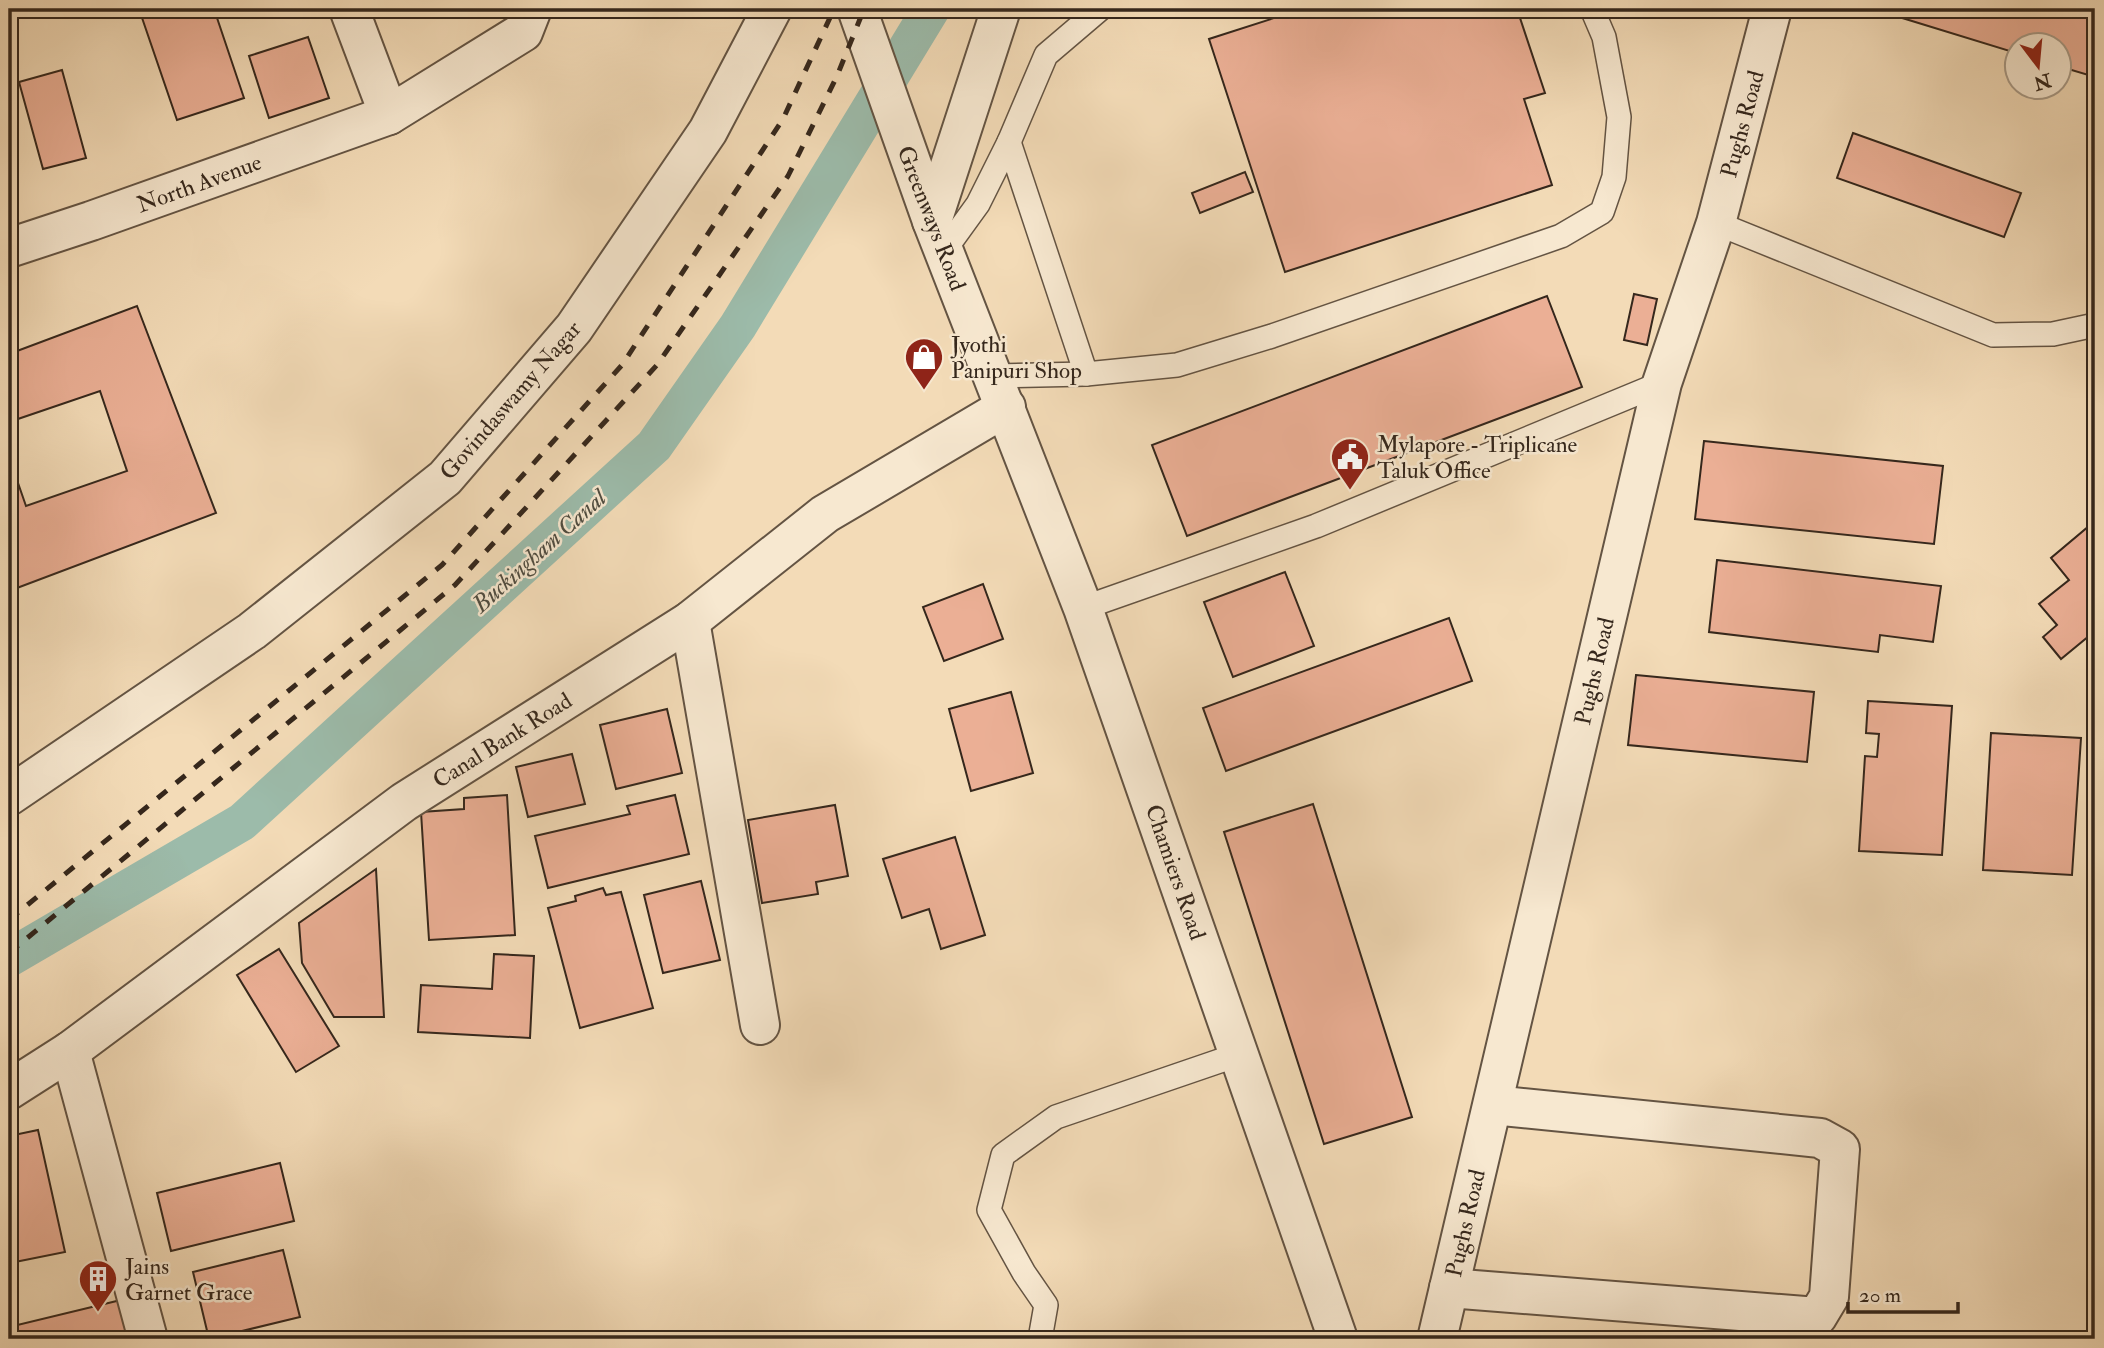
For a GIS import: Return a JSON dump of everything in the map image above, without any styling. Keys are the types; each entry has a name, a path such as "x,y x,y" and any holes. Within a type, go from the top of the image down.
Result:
{"street":[{"path":"349,9 389,115"},
{"name":"North Avenue","path":"9,248 389,115 523,32 532,9"},
{"name":"Govindaswamy Nagar","path":"9,796 252,631 445,478 574,328 708,131 772,9"},
{"path":"938,236 1001,9"},
{"name":"Pughs Road","path":"1437,1339 1662,383 1716,223 1772,9"},
{"name":"Greenways Road","path":"861,18 911,165 1000,391"},
{"name":"Chamiers Road","path":"1000,391 1083,608 1338,1339"},
{"name":"Canal Bank Road","path":"9,1090 71,1051 404,802 690,621 824,514 1000,391"},
{"path":"690,621 760,1025"},
{"path":"71,1051 148,1339"},
{"path":"1449,1288 1817,1317 1829,1297 1840,1149 1820,1138 1493,1105"}],"lane":[{"path":"938,236 978,204 1009,142 1046,55 1100,9"},
{"path":"1000,391 1086,374 1177,365 1272,336 1561,236 1602,212 1615,177 1619,117 1604,37 1592,9"},
{"path":"1009,142 1086,374"},
{"path":"1716,223 1993,335 2053,334 2095,325"},
{"path":"1083,608 1317,526 1662,383"},
{"path":"1040,1339 1046,1305 1024,1273 989,1210 1003,1155 1056,1117 1240,1054"}],"building":[{"path":"139,9 214,9 244,98 177,120"},
{"path":"1302,9 1517,9 1545,93 1524,99 1552,185 1285,272 1209,39"},
{"path":"1901,9 2095,9 2095,77 2072,70 2072,32 2002,32 2002,49 1899,17"},
{"path":"308,37 329,98 269,118 249,56"},
{"path":"62,70 86,158 43,169 19,82"},
{"path":"1853,133 2021,193 2004,237 1837,178"},
{"path":"1245,172 1253,192 1200,213 1192,193"},
{"path":"1634,294 1657,299 1647,345 1624,340"},
{"name":"Mylapore - Triplicane Taluk Office","path":"1547,296 1582,387 1187,536 1152,445"},
{"path":"137,306 216,513 9,591 9,457 26,506 127,471 100,391 9,422 9,354"},
{"path":"1704,441 1943,466 1934,544 1695,519"},
{"path":"2095,521 2095,631 2061,659 2043,637 2057,625 2039,604 2069,580 2051,558"},
{"path":"1717,560 1941,586 1933,642 1880,635 1878,652 1709,632"},
{"path":"1285,572 1314,646 1233,677 1204,602"},
{"path":"983,584 1003,639 944,661 923,607"},
{"path":"1449,618 1472,681 1226,771 1203,708"},
{"path":"1636,675 1814,692 1807,762 1628,745"},
{"path":"1011,692 1033,773 971,791 949,709"},
{"path":"1868,701 1952,706 1942,855 1859,851 1865,756 1877,757 1879,734 1866,733"},
{"path":"667,709 682,773 616,789 600,725"},
{"path":"1991,733 2081,738 2072,875 1983,870"},
{"path":"572,754 585,804 528,817 516,767"},
{"path":"507,795 515,935 429,940 421,812 464,809 464,798"},
{"path":"675,795 689,854 548,888 535,836 630,814 627,806"},
{"path":"1313,804 1412,1117 1324,1144 1224,832"},
{"path":"835,805 848,876 816,882 818,894 762,903 748,820"},
{"path":"955,837 985,935 941,949 929,909 902,918 883,859"},
{"path":"376,869 384,1017 334,1017 302,963 299,923"},
{"path":"701,881 720,960 663,973 644,895"},
{"path":"603,888 606,895 621,892 653,1008 580,1028 548,908 576,901 575,896"},
{"path":"279,949 339,1046 296,1072 237,975"},
{"path":"494,954 534,956 530,1038 418,1032 421,985 492,989"},
{"path":"38,1130 65,1252 10,1263 9,1136"},
{"path":"280,1163 294,1221 171,1251 157,1193"},
{"path":"283,1250 300,1317 209,1339 193,1272"},
{"name":"Jains Garnet Grace","path":"125,1299 136,1339 9,1339 9,1327"}],"waterway":[{"name":"Buckingham Canal","path":"9,958 242,822 654,446 738,326 931,9"}],"railway":[{"path":"9,920 442,565 622,365 783,119 834,9"},
{"path":"9,953 455,585 657,365 788,176 837,76 864,9"}],"place":[{"name":"Jyothi Panipuri Shop","path":"924,391"},
{"name":"Mylapore - Triplicane Taluk Office","path":"1350,491"},
{"name":"Jains Garnet Grace","path":"98,1313"}]}
